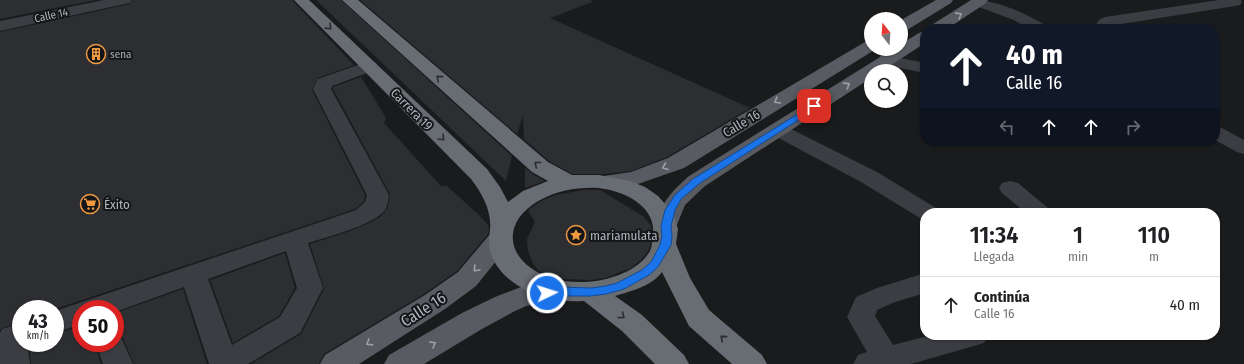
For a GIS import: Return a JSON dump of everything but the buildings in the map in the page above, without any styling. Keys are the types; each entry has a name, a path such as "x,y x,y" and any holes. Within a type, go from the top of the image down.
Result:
{"highway":[{"name":"Carrera 19","path":"301,0 479,174 494,193 500,212 501,234"},
{"path":"349,0 540,167 571,182"},
{"path":"666,236 654,264 646,273 621,286 591,292 560,291 545,288 521,276 506,259 502,249 501,234 506,219 522,202 544,189 571,182 605,182 630,189 650,200 663,216 666,236 677,279 699,318 752,364"},
{"path":"591,292 632,323 674,364"}],"main road":[{"path":"908,23 946,0"},
{"path":"944,24 980,1"},
{"name":"Calle 16","path":"666,236 670,210 678,197 697,181 920,39"},
{"name":"Calle 16","path":"605,182 634,178 676,163 864,49"},
{"name":"Calle 16","path":"335,364 435,302 467,280 501,234"},
{"path":"399,364 472,321 505,304 521,297 560,291"}],"street":[{"name":"Calle 14","path":"0,26 125,0"},
{"path":"980,1 1032,24"},
{"path":"1104,24 1105,22 1237,6"},
{"path":"1172,24 1237,6"},
{"path":"886,60 920,67"},
{"path":"118,300 364,215 376,205 378,195 322,89 324,83 369,66"},
{"path":"778,130 869,177 920,208"},
{"path":"1220,135 1244,148"},
{"path":"1010,188 1034,208"},
{"path":"193,274 224,364 290,325 310,288 295,239"},
{"path":"920,284 886,294 866,304 861,317 877,362 956,340"},
{"path":"113,352 118,364"}],"place":[{"name":"sena","path":"96,54"},
{"name":"Éxito","path":"90,204"},
{"name":"mariamulata","path":"576,235"}],"route":[{"path":"547,293 560,291 591,292 606,290 621,286 646,273 661,255 666,245 666,226 670,210 678,197 697,181 814,106"}]}
